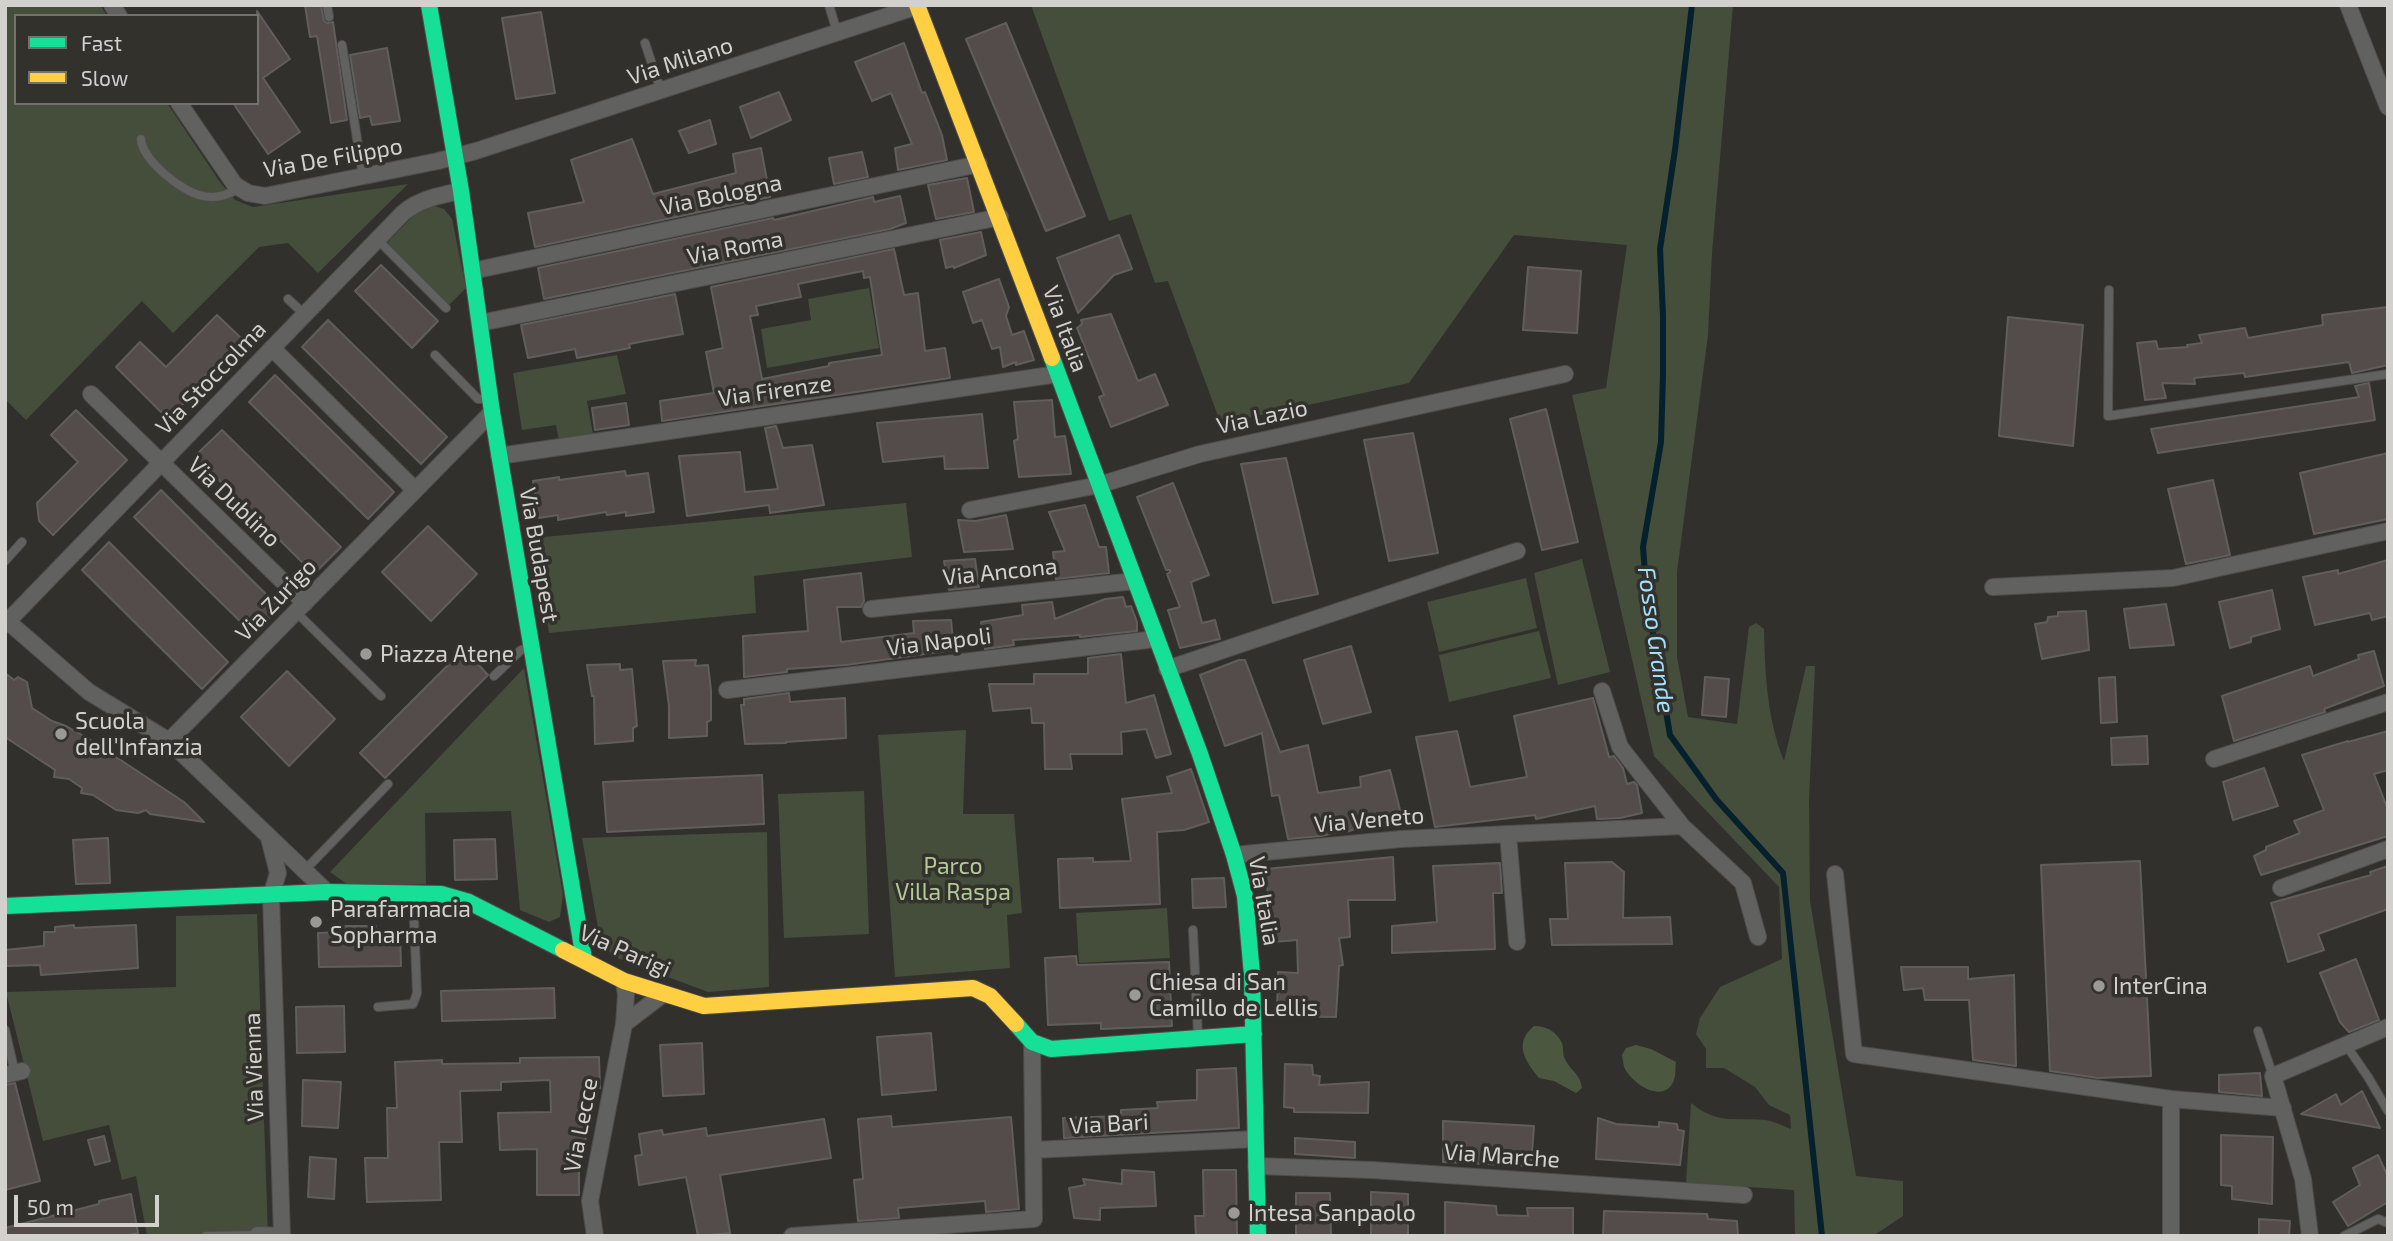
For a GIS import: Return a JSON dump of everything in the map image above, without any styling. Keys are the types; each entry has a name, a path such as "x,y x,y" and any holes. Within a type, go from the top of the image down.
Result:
{"street":[{"name":"Via Budapest","path":"429,5 456,156 499,456 584,959"},
{"path":"2348,5 2388,107"},
{"name":"Via Milano","path":"456,156 917,6"},
{"name":"Via Italia","path":"917,6 1000,217 1200,754 1234,855 1245,896 1249,934 1258,1236"},
{"name":"Via De Filippo","path":"180,105 235,185 248,193 265,196 456,156"},
{"name":"Via Bologna","path":"472,271 979,164"},
{"name":"Via Stoccolma","path":"6,620 410,207 434,197 461,191"},
{"name":"Via Roma","path":"480,323 1000,217"},
{"path":"272,348 415,490"},
{"name":"Via Firenze","path":"499,456 1058,374"},
{"name":"Via Lazio","path":"970,510 1099,485 1200,453 1564,374"},
{"name":"Via Dublino","path":"91,394 161,462 300,607"},
{"name":"Via Zurigo","path":"169,741 415,490 491,405"},
{"path":"1993,587 2173,578 2388,531"},
{"path":"1167,670 1517,551"},
{"name":"Via Ancona","path":"871,610 1135,580"},
{"path":"6,620 89,692 169,741 327,892"},
{"name":"Via Napoli","path":"727,691 1156,639"},
{"path":"1602,691 1620,747 1682,826 1743,883 1758,937"},
{"path":"2214,759 2388,702"},
{"name":"Via Veneto","path":"1234,855 1401,839 1682,826"},
{"path":"1508,834 1517,942"},
{"name":"Via Vienna","path":"269,838 278,873 271,896 282,1236"},
{"path":"2281,888 2388,849"},
{"path":"1835,874 1854,1054 2171,1100 2283,1108"},
{"name":"Via Parigi","path":"5,906 327,892 441,894 469,902 624,981 704,1006 972,988 990,996 1032,1042"},
{"name":"Via Lecce","path":"595,1236 590,1201 624,1024 624,981"},
{"path":"624,1024 663,995"},
{"path":"2310,1236 2303,1179 2273,1076 2388,1027"},
{"path":"792,1236 1035,1227 1032,1042 1051,1049 1073,1049 1254,1034"},
{"path":"2171,1100 2171,1236"},
{"name":"Via Bari","path":"1033,1150 1255,1139"},
{"name":"Via Marche","path":"1256,1166 1372,1170 1744,1195"},
{"path":"258,1235 282,1236"}],"lane":[{"path":"327,5 329,17"},
{"path":"829,5 837,32"},
{"path":"645,43 661,91"},
{"path":"341,45 363,176"},
{"path":"141,139 141,146 154,163 180,186 201,196 223,197 240,188"},
{"path":"377,239 446,308"},
{"path":"2109,290 2108,416 2388,374"},
{"path":"288,299 304,314"},
{"path":"435,355 478,399 491,405"},
{"path":"5,561 22,542"},
{"path":"300,607 381,696"},
{"path":"494,677 521,650 531,647"},
{"path":"304,871 388,785"},
{"path":"378,1007 413,1004 417,993 414,894"},
{"path":"1193,930 1198,1038"},
{"path":"5,1030 14,1073"},
{"path":"2259,1031 2273,1076"},
{"path":"2346,1045 2388,1111"},
{"path":"2344,1236 2378,1219 2388,1223"},
{"path":"206,1236 258,1235"}],"green space":[{"path":"5,5 100,5 106,14 14,14 14,105 168,105 220,182 235,200 253,207 408,184 318,273 288,243 259,247 173,333 142,301 26,420 5,399"},
{"path":"1031,5 1733,5 1712,253 1708,335 1677,572 1677,657 1688,717 1737,724 1749,627 1756,623 1764,629 1770,712 1784,761 1806,666 1815,666 1809,800 1810,901 1856,1176 1903,1181 1903,1216 1873,1236 1795,1236 1794,1190 1686,1183 1691,1103 1710,1115 1726,1119 1765,1120 1791,1129 1790,1115 1769,1105 1755,1087 1724,1068 1706,1068 1706,1049 1696,1034 1700,1018 1720,987 1782,959 1779,887 1654,756 1572,395 1606,388 1627,245 1514,235 1409,383 1221,424 1168,281 1155,283 1131,214 1109,221"},
{"path":"431,205 444,209 452,219 466,288 446,308 384,246 416,213"},
{"path":"869,288 879,348 767,368 761,329 811,320 808,299"},
{"path":"617,355 626,394 587,401 593,434 559,440 556,425 522,430 513,373"},
{"path":"906,503 912,557 754,576 756,613 549,633 533,538"},
{"path":"1582,559 1610,672 1558,685 1534,573"},
{"path":"1526,578 1537,628 1439,652 1427,602"},
{"path":"1539,631 1551,678 1449,702 1439,655"},
{"path":"524,668 563,895 560,917 549,922 520,910 511,811 425,813 426,884 351,887 330,872"},
{"name":"Parco Villa Raspa","path":"966,730 963,814 1014,814 1022,913 1007,915 1010,968 895,977 878,735"},
{"path":"864,791 869,934 784,938 778,794"},
{"path":"767,832 769,987 708,992 612,956 599,933 582,838"},
{"path":"1167,908 1170,958 1079,963 1076,913"},
{"path":"257,914 268,1236 147,1236 136,1176 122,1180 109,1125 43,1141 6,992 176,987 176,916"},
{"path":"1534,1026 1550,1030 1560,1039 1565,1059 1581,1083 1582,1088 1576,1093 1554,1081 1539,1078 1529,1065 1523,1045 1528,1032"},
{"path":"1636,1045 1651,1049 1676,1062 1675,1078 1669,1088 1656,1092 1640,1085 1628,1073 1622,1055 1626,1048"}],"building":[{"path":"305,5 321,5 324,21 333,22 347,120 331,123 317,36 310,37"},
{"path":"257,11 290,59 263,78 300,132 268,154 234,105 259,105"},
{"path":"541,12 555,93 516,99 502,18"},
{"path":"1006,23 1085,216 1046,231 966,39"},
{"path":"904,43 922,93 925,92 942,135 947,160 898,170 895,148 912,144 891,93 872,101 855,62"},
{"path":"387,48 400,121 372,125 370,116 360,118 350,55"},
{"path":"779,92 791,120 751,138 740,107"},
{"path":"710,120 716,144 689,153 679,131"},
{"path":"632,139 653,194 736,173 733,154 761,148 770,197 535,247 528,213 584,202 571,160"},
{"path":"862,152 868,177 834,184 829,158"},
{"path":"967,178 974,212 936,219 928,185"},
{"path":"900,196 906,223 890,229 544,299 538,268 873,197 874,202"},
{"path":"981,232 986,255 954,268 946,268 940,240"},
{"path":"1119,235 1132,269 1114,275 1078,313 1057,258"},
{"path":"894,249 904,295 918,293 925,351 945,348 950,378 662,421 660,401 714,393 706,352 723,348 711,287","holes":["863,271 864,278 870,277 882,355 829,363 829,366 762,379 750,316 758,315 756,306 801,297 798,284"]},
{"path":"381,265 438,321 412,348 355,291"},
{"path":"1528,267 1581,271 1577,333 1523,330"},
{"path":"999,279 1009,307 1006,316 1012,335 1024,331 1034,360 1003,367 1000,347 992,349 982,320 973,323 963,292"},
{"path":"675,294 683,334 629,344 630,348 577,358 575,349 528,358 521,325"},
{"path":"2388,307 2388,365 2352,373 2349,362 2245,377 2244,373 2194,378 2195,384 2162,383 2166,398 2145,400 2137,343 2156,341 2158,349 2188,347 2187,345 2202,343 2199,335 2245,328 2248,338 2323,325 2322,315"},
{"path":"1111,314 1138,381 1155,374 1168,405 1111,427 1099,397 1104,395 1077,328 1082,324 1081,320"},
{"path":"217,315 242,339 190,391 193,394 168,419 116,367 140,342 166,367"},
{"path":"2008,317 2083,325 2073,446 1999,436"},
{"path":"328,320 447,437 421,464 302,347"},
{"path":"275,375 394,492 368,519 249,402"},
{"path":"2369,383 2375,420 2158,453 2151,429 2359,397 2355,386"},
{"path":"1052,400 1055,437 1065,436 1071,474 1019,477 1014,441 1018,439 1014,402"},
{"path":"626,403 629,425 595,430 592,408"},
{"path":"1546,409 1578,542 1542,550 1510,419"},
{"path":"76,410 127,460 53,535 39,521 37,503 78,462 51,435"},
{"path":"982,414 988,468 945,469 944,456 883,462 877,423"},
{"path":"776,426 783,448 812,445 824,505 770,513 769,505 687,516 679,456 740,452 745,492 778,489 765,428"},
{"path":"222,430 341,547 314,574 195,456"},
{"path":"1413,433 1438,553 1389,561 1364,440"},
{"path":"2388,453 2388,519 2314,534 2300,473"},
{"path":"1286,458 1318,594 1273,603 1241,464"},
{"path":"625,471 626,476 648,473 654,512 626,516 626,512 607,515 606,512 558,520 558,515 539,518 533,481"},
{"path":"2213,480 2230,555 2186,564 2168,489"},
{"path":"1173,483 1209,575 1191,582 1202,623 1215,620 1220,639 1180,648 1168,610 1180,607 1167,574 1170,570 1166,570 1137,497"},
{"path":"161,490 280,608 253,634 134,517"},
{"path":"1085,505 1099,547 1106,547 1109,573 1056,579 1053,552 1065,551 1049,512"},
{"path":"1006,515 1013,549 964,552 958,520 976,521"},
{"path":"428,526 477,574 431,621 382,572"},
{"path":"109,542 228,662 202,689 82,570"},
{"path":"975,559 979,587 949,590 944,561"},
{"path":"2388,560 2388,616 2372,620 2370,613 2315,625 2303,577 2338,570 2338,574"},
{"path":"861,573 864,601 861,607 837,607 841,642 914,633 913,621 951,620 954,650 846,665 787,669 787,672 744,677 743,636 808,631 804,580"},
{"path":"2272,590 2280,629 2251,637 2251,642 2230,648 2219,602"},
{"path":"1123,597 1126,607 1131,606 1137,622 1137,631 1013,640 1014,645 985,649 981,622 1023,615 1022,605 1052,602 1055,619 1105,599"},
{"path":"2166,604 2174,645 2130,648 2124,609"},
{"path":"2086,611 2089,650 2042,659 2035,624 2047,622 2048,617 2058,616 2058,612"},
{"path":"1351,646 1371,712 1323,724 1304,660"},
{"path":"464,649 488,675 385,778 360,753"},
{"path":"2374,651 2384,686 2324,709 2325,712 2234,741 2222,696 2310,666 2313,676 2359,659 2358,655"},
{"path":"1121,654 1126,703 1154,695 1171,754 1156,758 1146,729 1121,732 1122,754 1070,754 1072,769 1045,769 1044,723 1032,723 1031,708 993,711 989,684 1034,684 1034,674 1088,674 1088,658"},
{"path":"696,660 695,666 708,665 711,720 707,722 707,736 669,738 669,706 663,661"},
{"path":"1245,660 1280,752 1308,745 1318,793 1361,787 1360,777 1390,770 1401,814 1346,832 1288,839 1279,795 1272,796 1262,733 1225,746 1200,675"},
{"path":"620,664 620,670 632,669 637,726 633,728 633,741 595,744 594,696 587,665"},
{"path":"287,671 335,719 289,766 241,717"},
{"path":"5,673 14,680 18,677 27,682 32,708 89,739 184,802 204,822 150,814 146,810 138,813 116,810 93,795 81,793 82,788 69,779 54,777 55,770 5,737"},
{"path":"1705,677 1729,679 1726,717 1702,715"},
{"path":"2115,677 2117,722 2101,723 2099,678"},
{"path":"789,693 790,702 845,698 846,738 745,744 741,705 744,705 744,699"},
{"path":"1593,698 1609,757 1614,756 1623,768 1627,784 1634,782 1637,785 1642,813 1597,819 1595,806 1536,819 1535,815 1435,827 1416,737 1457,731 1470,787 1527,777 1514,716"},
{"path":"2388,731 2388,770 2374,774 2388,810 2388,836 2261,875 2254,856 2266,850 2266,847 2300,833 2294,821 2324,810 2302,755"},
{"path":"2147,736 2148,764 2112,765 2111,738"},
{"path":"2264,768 2278,806 2233,820 2223,782"},
{"path":"1191,769 1209,822 1184,830 1157,832 1160,904 1060,908 1058,859 1131,861 1122,799 1172,793 1167,777"},
{"path":"762,775 764,824 607,832 603,782"},
{"path":"108,838 110,883 76,884 73,840"},
{"path":"495,839 497,879 455,880 454,840"},
{"path":"1393,857 1395,900 1348,900 1350,937 1339,938 1343,965 1339,966 1336,1017 1277,1016 1278,972 1298,973 1297,940 1273,942 1271,903 1265,869"},
{"path":"2140,861 2151,1076 2098,1078 2050,1071 2041,865"},
{"path":"1612,862 1624,872 1623,918 1670,917 1672,944 1552,945 1550,919 1568,919 1565,863"},
{"path":"1500,863 1502,893 1493,893 1495,949 1392,953 1392,926 1437,922 1433,866"},
{"path":"2388,866 2388,909 2318,934 2324,950 2288,962 2271,903 2371,875 2370,872"},
{"path":"1224,878 1226,907 1193,908 1192,879"},
{"path":"74,925 74,928 136,925 138,968 41,975 40,965 5,966 5,950 44,946 44,932 55,932 55,927"},
{"path":"338,926 376,926 376,931 400,931 401,966 319,967 318,933 339,932"},
{"path":"1076,956 1077,965 1169,962 1172,1026 1101,1029 1101,1023 1048,1025 1045,958"},
{"path":"2356,959 2379,1020 2349,1032 2340,1022 2320,973"},
{"path":"1901,967 1968,967 1968,979 2014,975 2016,1066 1973,1060 1969,1000 1925,1000 1923,988 1904,990"},
{"path":"554,988 555,1018 442,1021 441,991"},
{"path":"344,1006 345,1052 297,1053 296,1007"},
{"path":"931,1033 936,1090 882,1095 877,1037"},
{"path":"702,1043 704,1094 663,1096 660,1045"},
{"path":"599,1057 600,1088 584,1088 586,1151 579,1151 579,1195 537,1195 537,1149 500,1150 498,1113 551,1112 550,1080 501,1082 501,1090 460,1091 462,1142 439,1142 441,1200 367,1202 365,1158 388,1158 387,1108 397,1108 395,1062 442,1060 442,1064 520,1063 520,1058"},
{"path":"1285,1064 1312,1065 1313,1075 1320,1076 1319,1085 1369,1082 1368,1113 1294,1112 1294,1108 1284,1107"},
{"path":"1236,1068 1239,1128 1064,1138 1063,1118 1121,1116 1121,1110 1158,1108 1157,1102 1197,1100 1197,1070"},
{"path":"2260,1073 2262,1096 2219,1092 2219,1075"},
{"path":"303,1080 341,1082 338,1128 302,1126"},
{"path":"15,1083 40,1181 5,1190 5,1085"},
{"path":"2362,1091 2380,1128 2301,1114 2336,1094 2341,1105"},
{"path":"891,1116 892,1127 1011,1117 1019,1209 986,1212 985,1201 898,1208 899,1218 858,1221 854,1180 863,1179 858,1119"},
{"path":"1598,1118 1616,1124 1659,1127 1659,1122 1677,1124 1678,1130 1684,1131 1680,1165 1596,1159"},
{"path":"824,1119 831,1158 720,1175 730,1233 698,1236 686,1177 639,1185 635,1156 642,1155 639,1134 662,1130 663,1135 706,1128 707,1136"},
{"path":"1443,1121 1534,1126 1531,1166 1443,1162"},
{"path":"2221,1135 2273,1137 2272,1204 2232,1199 2232,1186 2221,1185"},
{"path":"104,1136 110,1161 95,1165 88,1140"},
{"path":"1295,1138 1355,1142 1355,1158 1295,1154"},
{"path":"2378,1155 2388,1177 2388,1202 2348,1226 2333,1202 2360,1185 2353,1168"},
{"path":"310,1157 336,1159 334,1199 308,1197"},
{"path":"1122,1170 1154,1172 1156,1206 1100,1208 1100,1220 1074,1218 1069,1188 1085,1185 1083,1179 1122,1184"},
{"path":"1203,1170 1236,1170 1237,1236 1196,1236 1195,1216 1204,1216"},
{"path":"1371,1192 1408,1194 1408,1236 1371,1236"},
{"path":"1296,1193 1330,1193 1331,1236 1296,1236"},
{"path":"131,1194 138,1233 124,1236 5,1236 5,1228"},
{"path":"1445,1202 1496,1206 1497,1215 1528,1216 1527,1208 1573,1208 1573,1236 1445,1236"},
{"path":"1604,1211 1707,1214 1708,1219 1737,1221 1738,1236 1603,1236"},
{"path":"2259,1219 2290,1221 2289,1236 2259,1236"}],"waterway":[{"name":"Fosso Grande","path":"1692,5 1660,249 1663,316 1661,442 1643,547 1647,599 1670,735 1716,799 1783,873 1822,1236"}],"traffic: fast":[{"path":"429,5 461,191 492,412 584,959"},
{"path":"1052,358 1200,754 1245,896 1252,975 1258,1236"},
{"path":"5,906 327,892 441,894 469,902 563,950"},
{"path":"1016,1024 1032,1042 1051,1049 1254,1034"}],"traffic: slow":[{"path":"917,5 1052,358"},
{"path":"563,950 624,981 704,1006 973,988 990,996 1016,1024"}],"place":[{"name":"Piazza Atene","path":"366,654"},
{"name":"Scuola dell'Infanzia","path":"61,734"},
{"name":"Parafarmacia Sopharma","path":"316,922"},
{"name":"InterCina","path":"2099,986"},
{"name":"Chiesa di San Camillo de Lellis","path":"1135,995"},
{"name":"Intesa Sanpaolo","path":"1234,1213"}]}
